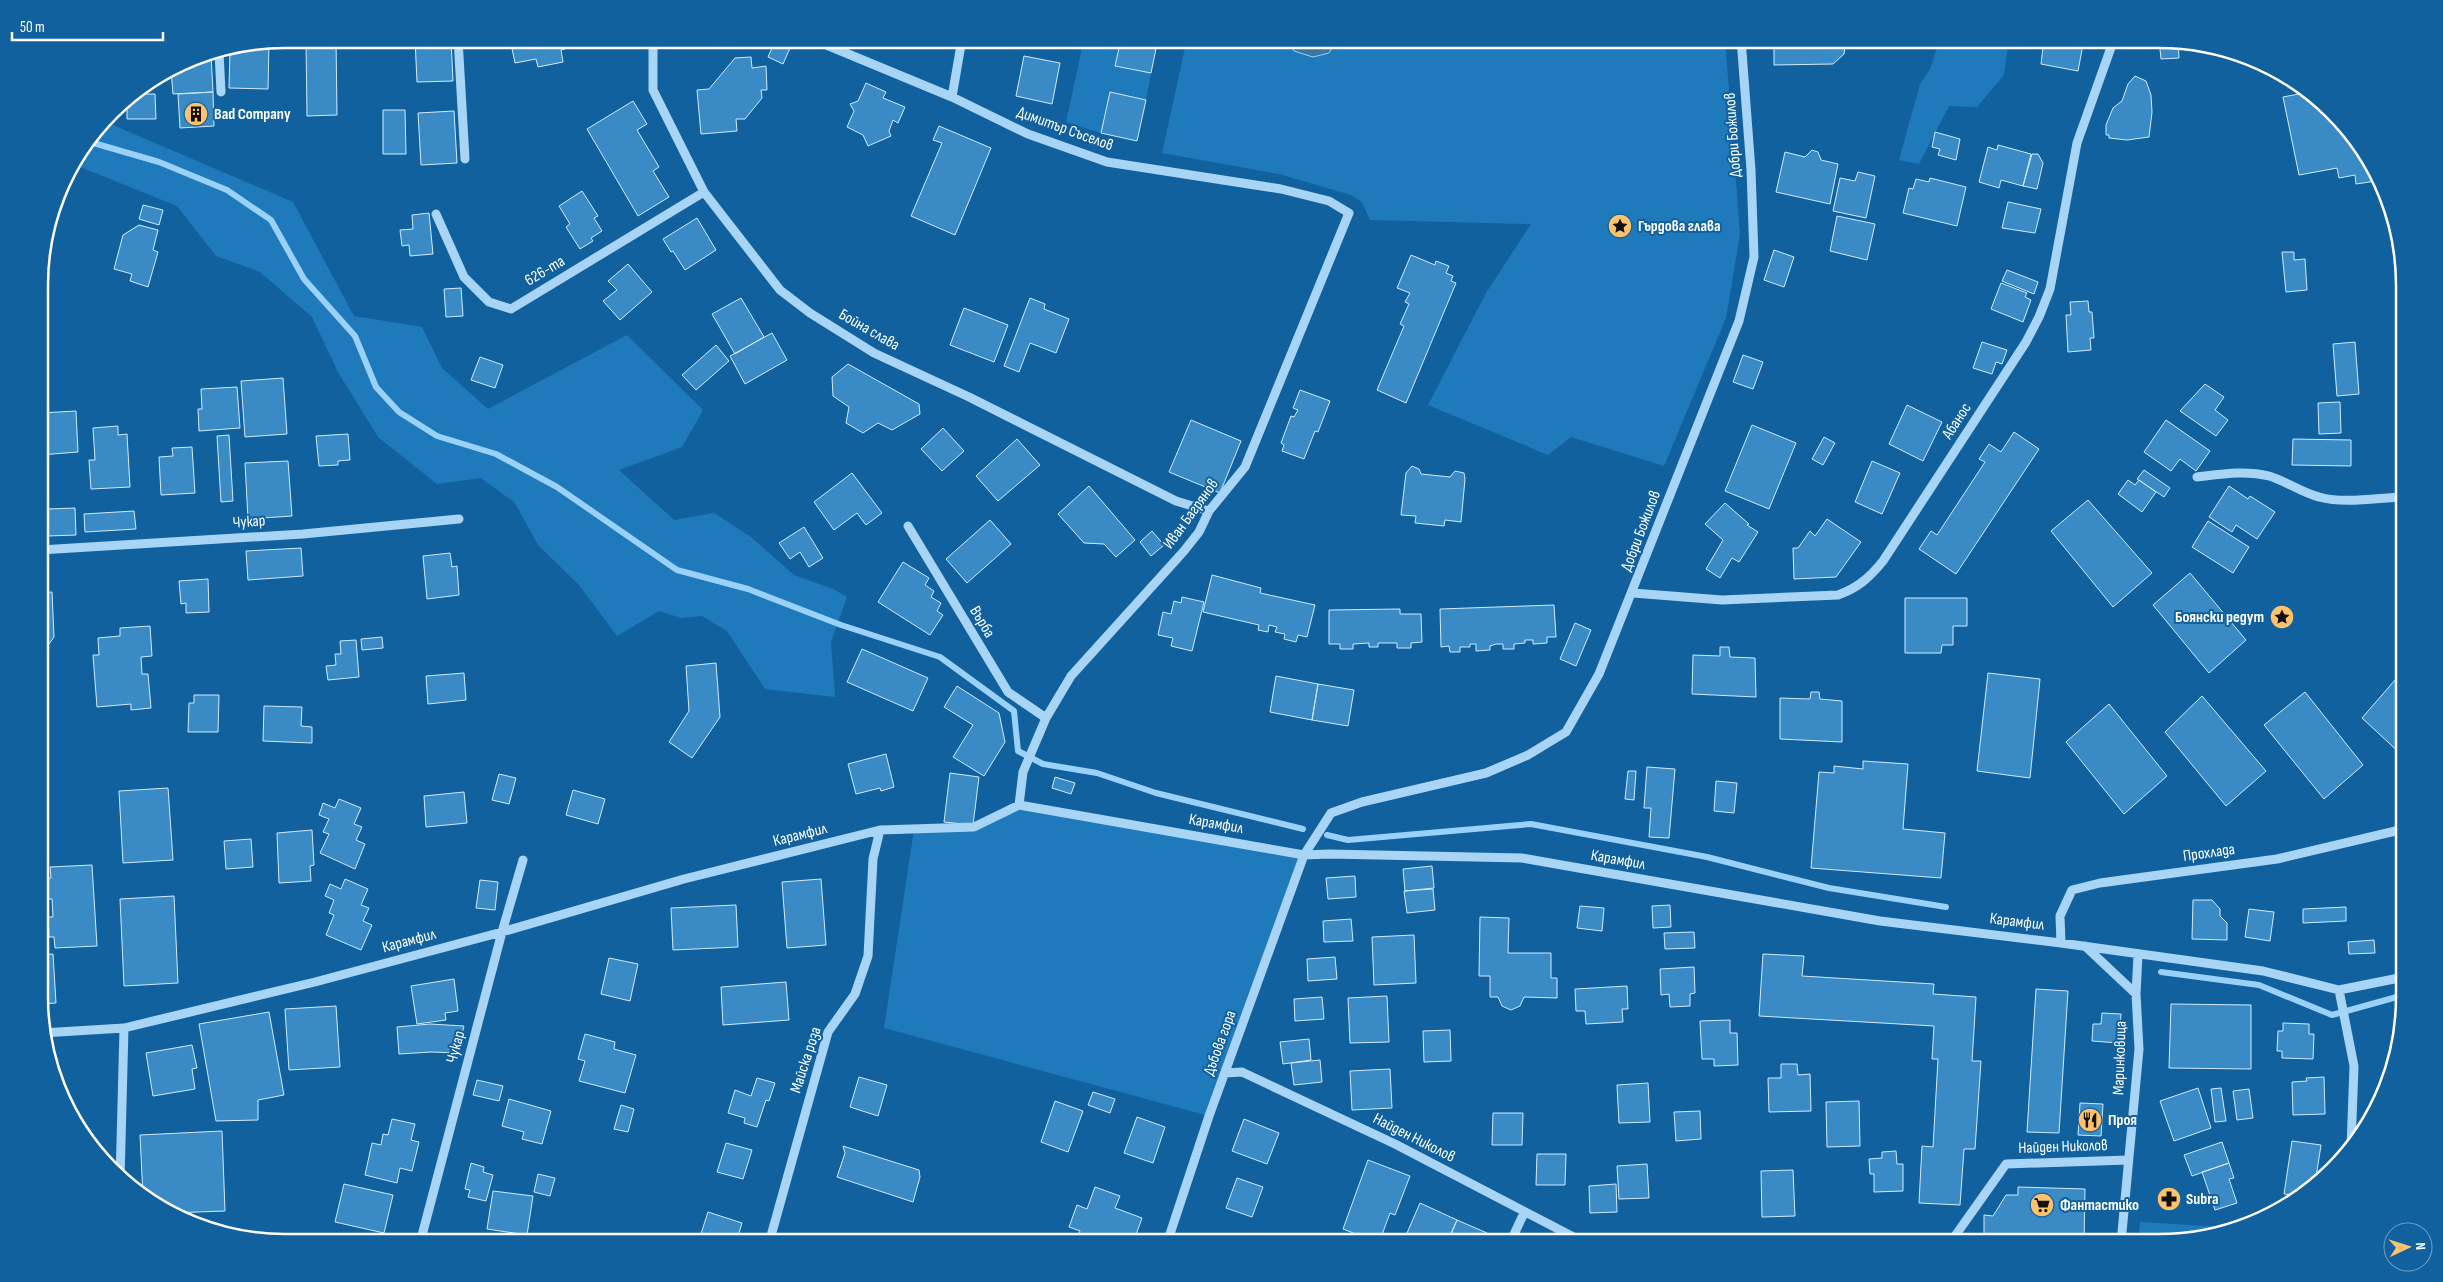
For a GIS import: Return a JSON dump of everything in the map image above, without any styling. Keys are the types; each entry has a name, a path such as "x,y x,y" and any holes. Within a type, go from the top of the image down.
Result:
{"street":[{"path":"459,48 465,159"},
{"name":"Бойна слава","path":"653,48 654,90 704,192 780,290 810,313 874,353 970,397 1176,501 1209,512"},
{"name":"Димитър Съселов","path":"834,48 952,97 1028,134 1106,162 1281,189 1329,201 1349,213"},
{"path":"952,97 960,48"},
{"name":"Добри Божилов","path":"1304,855 1331,813 1362,802 1486,773 1528,755 1566,732 1600,674 1739,321 1754,257 1752,170 1742,48"},
{"name":"Абанос","path":"1633,593 1722,600 1838,595 1856,589 1871,576 1883,561 2021,350 2039,317 2050,289 2077,143 2111,48"},
{"path":"220,57 221,92"},
{"name":"626-та","path":"436,214 464,277 489,302 511,309 704,192"},
{"name":"Иван Багрянов","path":"1019,805 1023,772 1034,744 1046,718 1071,676 1184,551 1199,532 1209,512 1245,467 1349,213"},
{"path":"2197,477 2242,472 2270,476 2318,497 2334,500 2396,497"},
{"name":"Чукар","path":"48,550 303,534 459,519"},
{"name":"Върба","path":"908,526 1008,692 1046,718"},
{"name":"Карамфил","path":"51,1032 124,1028 315,982 502,932 684,879 880,830 974,828 1019,805 1304,855 1522,858 1880,921 2085,946 2138,955 2263,971 2340,990 2396,979"},
{"name":"Майска роза","path":"772,1234 828,1032 855,994 868,956 873,859 880,830"},
{"name":"Прохлада","path":"2061,943 2060,916 2072,890 2100,884 2277,859 2396,831"},
{"name":"Дъбова гора","path":"1170,1234 1225,1073 1304,855"},
{"name":"Чукар","path":"422,1234 502,932 524,860"},
{"path":"2085,946 2136,994"},
{"name":"Маринковица","path":"2122,1234 2139,1049 2136,994 2138,955"},
{"path":"2340,990 2354,1066 2351,1134"},
{"path":"120,1168 124,1028"},
{"name":"Найден Николов","path":"1225,1073 1242,1072 1395,1144 1567,1234"},
{"name":"Найден Николов","path":"1956,1234 2006,1164 2128,1160"},
{"path":"1514,1234 1524,1212"}],"shaded area":[{"path":"1082,48 1119,48 1115,66 1151,73 1146,100 1110,92 1101,133 1066,122"},
{"path":"1185,48 1726,48 1740,234 1726,318 1664,466 1571,437 1548,455 1428,405 1486,293 1531,224 1370,220 1362,202 1351,195 1279,174 1162,153"},
{"path":"1293,48 1332,48 1329,53 1313,57 1294,51"},
{"path":"1937,48 2008,48 2004,75 1977,107 1949,106 1919,164 1899,160 1920,84 1930,69"},
{"path":"110,124 293,202 354,316 422,327 442,368 488,409 627,335 703,410 682,447 619,470 674,520 714,513 751,537 794,575 833,589 847,597 831,642 835,697 765,689 727,631 702,616 681,618 659,611 617,636 579,585 538,545 515,503 481,478 437,484 378,437 338,372 312,317 260,272 216,256 177,206 79,166"},
{"path":"1019,805 1304,855 1209,1116 884,1028 914,830 974,827"},
{"path":"2140,1222 2217,1227 2174,1234 2139,1234"}],"building":[{"path":"269,48 268,89 229,88 230,54"},
{"path":"306,48 336,48 337,115 307,116"},
{"path":"415,48 451,48 453,81 417,82"},
{"path":"512,48 565,49 561,50 563,62 538,67 536,59 515,63"},
{"path":"772,48 790,48 783,64 768,57"},
{"path":"1119,48 1156,48 1151,73 1115,66"},
{"path":"1774,48 1845,48 1844,54 1833,64 1774,65"},
{"path":"2043,48 2082,48 2078,71 2041,64"},
{"path":"2160,48 2178,49 2179,58 2161,59"},
{"path":"1024,56 1060,63 1052,104 1016,96"},
{"path":"751,57 752,68 766,66 767,90 761,90 762,98 745,119 736,119 737,131 701,134 697,90 709,89 735,58"},
{"path":"211,59 213,92 173,94 172,76"},
{"path":"2135,76 2146,81 2151,95 2152,112 2149,137 2127,140 2109,138 2109,135 2106,135 2106,125 2113,108 2122,101 2128,84"},
{"path":"866,83 886,92 883,98 905,107 898,123 893,120 889,131 891,136 868,146 863,135 847,127 854,111 850,104 858,101"},
{"name":"Bad Company","path":"213,92 214,126 180,128 178,94"},
{"path":"1110,92 1146,100 1137,141 1101,133"},
{"path":"144,94 155,94 156,119 127,119 128,106"},
{"path":"2299,94 2315,106 2346,140 2364,166 2372,182 2356,184 2355,175 2339,178 2337,168 2299,175 2283,97"},
{"path":"633,101 647,124 637,130 659,167 653,171 669,197 638,216 587,129"},
{"path":"383,110 405,110 406,154 383,154"},
{"path":"454,111 457,163 421,165 418,113"},
{"path":"939,126 991,148 955,235 911,216 942,143 933,140"},
{"path":"1935,132 1960,139 1956,160 1938,155 1940,149 1932,147"},
{"path":"1998,145 2031,154 2023,186 2001,180 1999,188 1979,182 1988,147 1997,150"},
{"path":"1812,150 1818,152 1821,160 1838,164 1830,204 1776,192 1785,152 1805,157"},
{"path":"2032,154 2038,154 2043,163 2037,189 2023,186"},
{"path":"1858,172 1875,176 1866,218 1833,211 1840,178 1855,181"},
{"path":"1930,178 1966,187 1957,226 1903,213 1909,188 1913,189 1916,179 1929,182"},
{"path":"582,191 598,216 594,218 602,231 591,238 593,241 580,249 566,227 570,224 559,206"},
{"path":"2008,202 2041,209 2035,233 2002,228"},
{"path":"143,205 163,210 159,225 139,219"},
{"path":"429,213 433,254 410,256 409,245 402,246 400,230 413,229 412,215"},
{"path":"1837,216 1875,224 1867,260 1830,251"},
{"path":"697,218 716,250 685,270 663,239"},
{"path":"139,225 158,230 153,250 158,252 148,287 130,281 132,274 114,269 123,235"},
{"path":"1774,250 1794,257 1784,287 1764,280"},
{"path":"2282,252 2294,252 2294,260 2305,259 2307,290 2286,292"},
{"path":"1411,255 1435,265 1436,261 1449,266 1446,273 1453,276 1451,281 1456,283 1406,403 1377,390 1404,326 1400,324 1409,304 1405,302 1410,293 1397,288"},
{"path":"628,264 652,292 620,320 603,301 617,290 608,281"},
{"path":"2007,270 2038,282 2034,294 2002,281"},
{"path":"2001,283 2027,293 2025,297 2031,300 2023,322 1991,309"},
{"path":"461,288 463,316 446,317 444,289"},
{"path":"741,298 764,337 735,354 712,314"},
{"path":"1030,298 1045,304 1044,309 1069,319 1056,353 1030,343 1019,372 1004,366"},
{"path":"2088,301 2089,312 2092,312 2094,338 2090,338 2091,350 2068,352 2066,315 2071,315 2070,302"},
{"path":"964,308 1008,325 994,362 950,345"},
{"path":"772,333 787,360 745,384 730,356"},
{"path":"1982,342 2007,350 2002,364 1996,362 1992,374 1973,368"},
{"path":"2355,342 2359,394 2337,396 2333,344"},
{"path":"716,345 729,361 696,390 682,375"},
{"path":"1743,355 1763,362 1753,389 1733,382"},
{"path":"480,357 503,365 495,388 471,380"},
{"path":"848,364 919,404 920,414 892,430 878,423 863,433 846,423 849,407 833,396 832,377"},
{"path":"283,378 287,434 245,437 241,381"},
{"path":"2205,384 2224,397 2215,410 2228,420 2216,436 2180,411"},
{"path":"237,387 240,428 199,431 198,409 202,409 201,389"},
{"path":"1300,390 1330,401 1318,432 1315,431 1304,459 1282,451 1284,445 1281,443 1291,416 1294,417 1298,410 1293,408"},
{"path":"2340,402 2341,433 2319,434 2318,403"},
{"path":"1907,405 1942,422 1923,461 1889,444"},
{"path":"76,411 78,452 48,454 48,413"},
{"path":"1191,420 1241,441 1220,493 1169,472"},
{"path":"2166,420 2210,451 2196,471 2180,459 2171,471 2144,452"},
{"path":"1752,425 1796,443 1769,509 1725,491"},
{"path":"118,426 118,435 127,434 130,487 91,489 89,460 95,460 93,428"},
{"path":"943,428 964,451 942,471 921,449"},
{"path":"2014,432 2039,449 1956,574 1919,549 1931,531 1937,535 1985,462 1979,459 1989,444 2001,452"},
{"path":"348,434 350,460 338,461 338,465 319,466 316,436"},
{"path":"229,435 233,501 221,502 217,436"},
{"path":"1824,437 1835,443 1823,465 1812,459"},
{"path":"1017,439 1040,465 998,501 976,476"},
{"path":"2293,439 2351,440 2351,466 2292,465"},
{"path":"192,447 195,493 161,495 159,457 173,456 172,448"},
{"path":"288,461 292,516 248,519 245,463"},
{"path":"1872,461 1900,473 1882,514 1855,502"},
{"path":"1412,466 1419,469 1421,474 1450,477 1455,471 1464,473 1461,522 1445,520 1444,526 1415,523 1416,516 1401,515 1406,473"},
{"path":"2144,470 2170,488 2164,497 2137,479"},
{"path":"852,473 882,513 866,525 857,513 834,530 814,502"},
{"path":"2128,480 2135,485 2139,480 2156,492 2142,512 2118,494"},
{"path":"1089,486 1135,540 1116,557 1104,544 1084,543 1058,514"},
{"path":"2229,486 2248,499 2250,496 2275,512 2257,539 2236,525 2232,532 2209,517"},
{"path":"2088,500 2152,573 2113,607 2051,531"},
{"path":"1725,503 1749,524 1747,525 1758,532 1739,562 1732,558 1720,578 1706,569 1723,540 1705,524"},
{"path":"75,508 76,535 48,536 48,509"},
{"path":"134,511 136,529 85,532 84,514"},
{"path":"1827,519 1861,542 1836,577 1794,579 1793,548 1798,548 1810,531 1815,536"},
{"path":"990,520 1011,544 967,583 946,559"},
{"path":"2208,521 2249,547 2233,573 2192,547"},
{"path":"804,527 823,558 809,567 800,552 790,559 779,543"},
{"path":"1152,531 1164,545 1151,556 1140,542"},
{"path":"301,548 303,576 248,580 246,551"},
{"path":"450,553 452,567 457,566 459,595 427,599 423,556"},
{"path":"903,562 929,578 925,585 934,591 931,597 941,603 937,611 943,615 930,635 878,602"},
{"path":"2190,573 2246,640 2209,673 2153,605"},
{"path":"1212,575 1261,588 1260,593 1315,605 1307,637 1298,635 1296,642 1284,639 1285,634 1275,632 1277,627 1269,625 1268,632 1258,630 1259,625 1203,612"},
{"path":"208,579 209,612 186,613 186,603 181,604 179,581"},
{"path":"48,592 52,592 54,637 49,644 48,644"},
{"path":"1182,597 1204,602 1192,651 1171,646 1173,638 1158,635 1163,612 1171,614 1174,601 1181,603"},
{"path":"1905,598 1967,598 1967,626 1953,626 1953,645 1942,645 1941,653 1905,653"},
{"path":"1554,605 1556,637 1547,637 1547,643 1533,644 1533,640 1525,640 1525,643 1514,644 1514,649 1503,649 1503,644 1496,644 1490,646 1490,650 1476,651 1476,644 1470,644 1470,647 1460,647 1460,652 1450,652 1449,646 1441,647 1440,609"},
{"path":"1400,609 1400,614 1421,614 1422,642 1411,643 1411,648 1397,648 1397,643 1378,643 1378,647 1369,647 1369,643 1353,644 1353,649 1340,649 1340,644 1329,644 1329,610"},
{"path":"1575,623 1591,630 1576,666 1560,659"},
{"path":"150,626 152,656 141,657 142,674 148,674 151,708 131,710 131,704 97,707 93,655 99,655 98,638 120,636 120,628"},
{"path":"382,637 383,648 362,650 361,639"},
{"path":"356,640 359,677 328,680 326,666 336,665 335,654 341,654 340,641"},
{"path":"1720,647 1729,647 1730,657 1755,658 1756,697 1692,694 1693,655 1720,656"},
{"path":"862,649 928,678 913,711 847,682"},
{"path":"716,663 720,717 692,758 669,742 689,711 686,666"},
{"path":"464,673 466,700 428,704 426,676"},
{"path":"1988,673 2040,679 2030,778 1977,771"},
{"path":"1276,676 1318,684 1312,720 1270,712"},
{"path":"2395,680 2396,750 2362,718"},
{"path":"1318,684 1354,690 1348,726 1312,720"},
{"path":"957,686 999,713 1005,742 984,776 953,757 973,725 944,707"},
{"path":"1811,692 1819,692 1820,699 1842,701 1842,742 1780,739 1780,698 1810,699"},
{"path":"2305,692 2363,765 2324,799 2264,725"},
{"path":"194,695 219,695 218,732 188,732 189,703 194,703"},
{"path":"2202,696 2266,771 2226,806 2165,732"},
{"path":"2109,704 2167,776 2124,814 2066,742"},
{"path":"264,706 302,707 301,726 312,727 312,743 263,741"},
{"path":"886,754 894,787 881,791 880,788 856,794 848,764"},
{"path":"1863,761 1908,764 1903,829 1945,833 1941,878 1811,868 1819,772 1834,773 1834,766 1863,769"},
{"path":"1647,767 1675,769 1669,838 1649,837 1651,808 1644,808"},
{"path":"1628,771 1636,771 1634,800 1625,799"},
{"path":"950,773 979,777 973,825 944,822"},
{"path":"499,774 516,778 509,804 492,800"},
{"path":"1055,777 1075,783 1071,794 1052,788"},
{"path":"1716,781 1737,783 1734,813 1714,811"},
{"path":"168,788 173,860 123,863 119,791"},
{"path":"573,790 605,799 598,824 566,815"},
{"path":"464,792 467,823 426,827 424,796"},
{"path":"339,799 361,808 354,824 362,827 356,840 365,844 355,869 320,853 329,834 323,832 329,819 319,815 323,803 335,808"},
{"path":"312,830 314,865 310,866 311,881 279,883 277,833"},
{"path":"251,839 253,867 226,869 224,841"},
{"path":"92,865 97,946 55,948 54,937 49,937 48,917 53,917 52,899 48,899 48,878 51,878 50,867"},
{"path":"1432,866 1434,888 1405,891 1403,869"},
{"path":"1355,876 1356,897 1328,899 1326,878"},
{"path":"345,879 368,889 361,905 369,908 363,921 372,925 361,950 326,935 334,915 329,913 334,900 325,896 330,884 341,889"},
{"path":"821,879 826,945 787,948 782,882"},
{"path":"480,880 498,882 495,910 476,908"},
{"path":"1433,889 1435,910 1407,913 1404,891"},
{"path":"174,896 178,983 124,986 120,899"},
{"path":"2193,900 2212,900 2220,909 2220,916 2227,923 2227,940 2192,939"},
{"path":"736,905 738,947 673,950 671,908"},
{"path":"1670,905 1671,927 1653,928 1652,906"},
{"path":"1580,906 1604,908 1602,931 1577,928"},
{"path":"2346,907 2346,921 2303,923 2303,909"},
{"path":"2249,909 2274,912 2270,941 2245,937"},
{"path":"1480,917 1509,918 1508,953 1551,953 1551,978 1557,978 1557,998 1524,997 1520,1006 1511,1010 1502,1006 1498,997 1490,997 1490,976 1479,976"},
{"path":"1351,919 1353,941 1324,942 1323,921"},
{"path":"1694,932 1695,948 1665,949 1664,933"},
{"path":"1414,935 1416,983 1374,985 1372,937"},
{"path":"2374,940 2375,953 2349,954 2348,942"},
{"path":"48,954 53,954 56,1003 48,1004"},
{"path":"1763,954 1804,956 1802,976 1934,984 1933,994 1976,997 1972,1061 1981,1061 1975,1149 1964,1149 1960,1205 1919,1203 1922,1146 1933,1147 1938,1059 1932,1059 1934,1026 1759,1016"},
{"path":"1335,957 1337,979 1308,981 1307,959"},
{"path":"609,958 638,964 630,1001 601,994"},
{"path":"1694,967 1695,993 1690,994 1690,1006 1670,1007 1669,994 1661,995 1660,969"},
{"path":"454,979 458,1011 445,1013 446,1020 417,1024 411,986"},
{"path":"786,982 789,1020 723,1025 721,987"},
{"path":"1627,986 1628,1009 1622,1009 1623,1022 1586,1024 1585,1011 1576,1011 1575,989"},
{"path":"2036,989 2068,991 2059,1133 2027,1132"},
{"path":"1387,996 1389,1042 1350,1043 1348,998"},
{"path":"1322,997 1324,1019 1295,1021 1294,999"},
{"path":"2171,1004 2251,1005 2251,1069 2169,1068"},
{"path":"336,1006 340,1067 289,1070 285,1009"},
{"path":"269,1012 284,1095 258,1100 258,1120 216,1121 199,1024"},
{"path":"2102,1013 2121,1014 2119,1043 2092,1041 2093,1024 2101,1024"},
{"path":"1730,1020 1730,1033 1737,1033 1738,1065 1714,1066 1714,1059 1702,1059 1700,1021"},
{"path":"2283,1023 2309,1024 2309,1034 2314,1034 2313,1059 2282,1058 2282,1051 2277,1051 2278,1031 2283,1031"},
{"path":"430,1024 464,1026 457,1053 399,1054 397,1027"},
{"path":"1450,1030 1451,1061 1424,1062 1423,1031"},
{"path":"585,1034 615,1042 614,1049 636,1055 625,1093 579,1081 585,1061 578,1059"},
{"path":"1309,1039 1311,1060 1283,1064 1280,1042"},
{"path":"192,1045 197,1068 192,1069 195,1089 153,1096 146,1053"},
{"path":"1320,1060 1322,1082 1294,1085 1291,1063"},
{"path":"1781,1064 1797,1064 1798,1075 1810,1074 1811,1111 1769,1112 1768,1078 1781,1078"},
{"path":"1390,1069 1392,1108 1352,1110 1350,1071"},
{"path":"859,1077 887,1085 878,1116 850,1107"},
{"path":"2324,1077 2325,1114 2293,1115 2292,1082 2307,1081 2306,1078"},
{"path":"757,1078 775,1083 769,1101 766,1100 757,1127 744,1123 745,1118 728,1113 735,1090 751,1096"},
{"path":"477,1080 503,1086 499,1101 473,1095"},
{"path":"1648,1083 1650,1122 1619,1123 1617,1085"},
{"path":"2198,1088 2211,1128 2174,1141 2160,1101"},
{"path":"2221,1088 2226,1121 2215,1122 2211,1089"},
{"path":"2249,1089 2253,1118 2237,1120 2233,1091"},
{"path":"1093,1092 1115,1099 1110,1113 1088,1105"},
{"path":"509,1099 551,1111 542,1144 522,1139 524,1132 502,1126"},
{"path":"1055,1101 1083,1111 1068,1152 1041,1142"},
{"path":"1859,1101 1860,1146 1827,1147 1826,1102"},
{"path":"2080,1103 2103,1104 2101,1136 2078,1135"},
{"path":"621,1105 634,1109 628,1132 614,1129"},
{"path":"1700,1111 1701,1139 1676,1141 1674,1112"},
{"path":"1493,1113 1523,1113 1522,1145 1492,1145"},
{"path":"1137,1117 1165,1127 1153,1163 1124,1153"},
{"path":"392,1119 415,1124 411,1140 419,1142 412,1171 400,1168 397,1183 365,1175 372,1143 381,1145 383,1134 388,1135"},
{"path":"1244,1119 1279,1133 1267,1164 1232,1151"},
{"path":"222,1131 225,1211 186,1212 166,1203 143,1187 140,1135"},
{"path":"2292,1141 2321,1145 2316,1175 2289,1195 2284,1194"},
{"path":"2222,1142 2229,1163 2192,1176 2184,1155"},
{"path":"726,1143 752,1150 743,1179 717,1172"},
{"path":"843,1146 919,1170 920,1177 913,1202 837,1177 845,1153"},
{"path":"1896,1151 1897,1164 1903,1164 1903,1191 1874,1192 1874,1174 1870,1174 1869,1159 1882,1158 1882,1152"},
{"path":"1537,1154 1566,1154 1565,1185 1536,1185"},
{"path":"1368,1160 1410,1176 1395,1215 1390,1213 1382,1234 1356,1234 1343,1229"},
{"path":"471,1163 484,1167 483,1172 493,1175 486,1201 468,1197 470,1190 465,1189"},
{"path":"2229,1163 2234,1178 2229,1179 2237,1203 2215,1210 2202,1172"},
{"path":"1647,1164 1649,1198 1619,1199 1617,1166"},
{"path":"1793,1170 1795,1216 1762,1217 1761,1171"},
{"path":"538,1174 555,1178 550,1196 534,1192"},
{"path":"1237,1178 1263,1187 1252,1217 1226,1208"},
{"path":"344,1184 393,1195 384,1233 335,1222"},
{"path":"1616,1184 1617,1212 1590,1213 1589,1186"},
{"path":"1095,1187 1120,1196 1115,1208 1142,1218 1136,1234 1079,1234 1080,1231 1069,1227 1077,1205 1087,1209"},
{"name":"Фантастико","path":"2018,1187 2085,1189 2084,1234 1984,1234 1984,1215 1993,1216 2006,1195 2018,1195"},
{"path":"493,1191 533,1196 527,1234 487,1229"},
{"path":"1420,1203 1457,1220 1451,1234 1407,1234"},
{"path":"708,1212 742,1223 739,1234 701,1234"},
{"path":"1457,1220 1487,1233 1487,1234 1451,1234"}],"waterway":[{"path":"95,143 159,162 227,190 271,220 304,279 355,336 376,387 399,412 437,436 496,454 557,487 677,570 748,589 841,625 940,657 1014,711 1018,751 1043,764 1097,773 1156,793 1303,829"},
{"path":"1327,835 1348,840 1531,824 1707,857 1829,888 1946,907"},
{"path":"2161,972 2259,985 2332,1015 2396,997"}],"place":[{"name":"Bad Company","path":"196,114"},
{"name":"Гърдова глава","path":"1620,226"},
{"name":"Боянски редут","path":"2282,617"},
{"name":"Проя","path":"2090,1120"},
{"name":"Subra","path":"2169,1199"},
{"name":"Фантастико","path":"2042,1205"}]}
